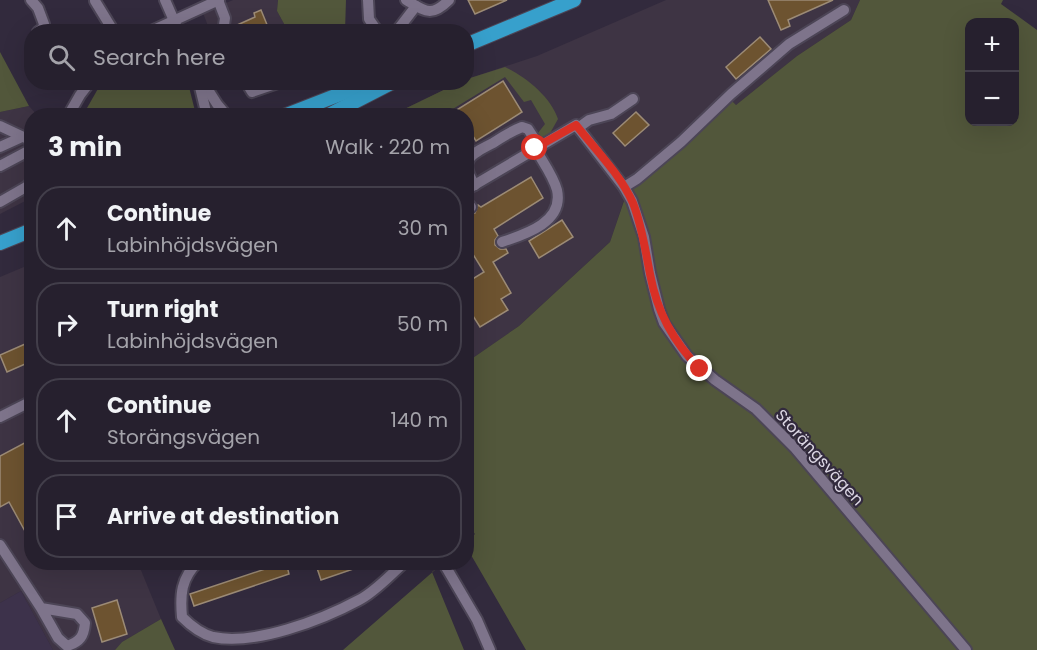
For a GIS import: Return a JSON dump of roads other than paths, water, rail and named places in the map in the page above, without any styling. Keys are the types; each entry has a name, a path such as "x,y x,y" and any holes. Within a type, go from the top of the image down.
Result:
{"main road":[{"path":"474,42 574,0"},
{"path":"304,108 351,90"},
{"path":"343,108 377,90"},
{"path":"0,243 24,233"}],"street":[{"path":"31,0 38,8 45,24"},
{"path":"165,0 176,24"},
{"path":"164,24 218,0 225,18 224,24"},
{"path":"368,0 369,19 372,24"},
{"path":"406,0 427,12 437,10 449,0"},
{"path":"95,1 109,24"},
{"path":"402,24 416,6"},
{"path":"624,187 672,149 789,44 844,10"},
{"path":"73,108 84,90"},
{"path":"202,90 206,108"},
{"path":"207,90 220,108"},
{"path":"474,186 576,125 578,128 589,120 611,114 633,99"},
{"path":"0,126 24,138"},
{"path":"474,153 522,127 528,129 556,189 558,203 544,224 502,242"},
{"name":"Storängsvägen","path":"578,128 624,187 632,201 644,237 659,309 673,338 700,369 756,409 795,448 966,650"},
{"path":"0,147 24,140"},
{"path":"0,166 24,153"},
{"path":"0,202 24,188"},
{"path":"0,417 24,405"},
{"path":"0,545 65,650"},
{"path":"189,570 183,582 182,617 190,625 212,637 250,639 307,623 360,600 396,570"},
{"path":"448,570 477,620 490,650"},
{"path":"41,608 77,614 86,622 84,634 77,643 67,646 58,638"}]}
